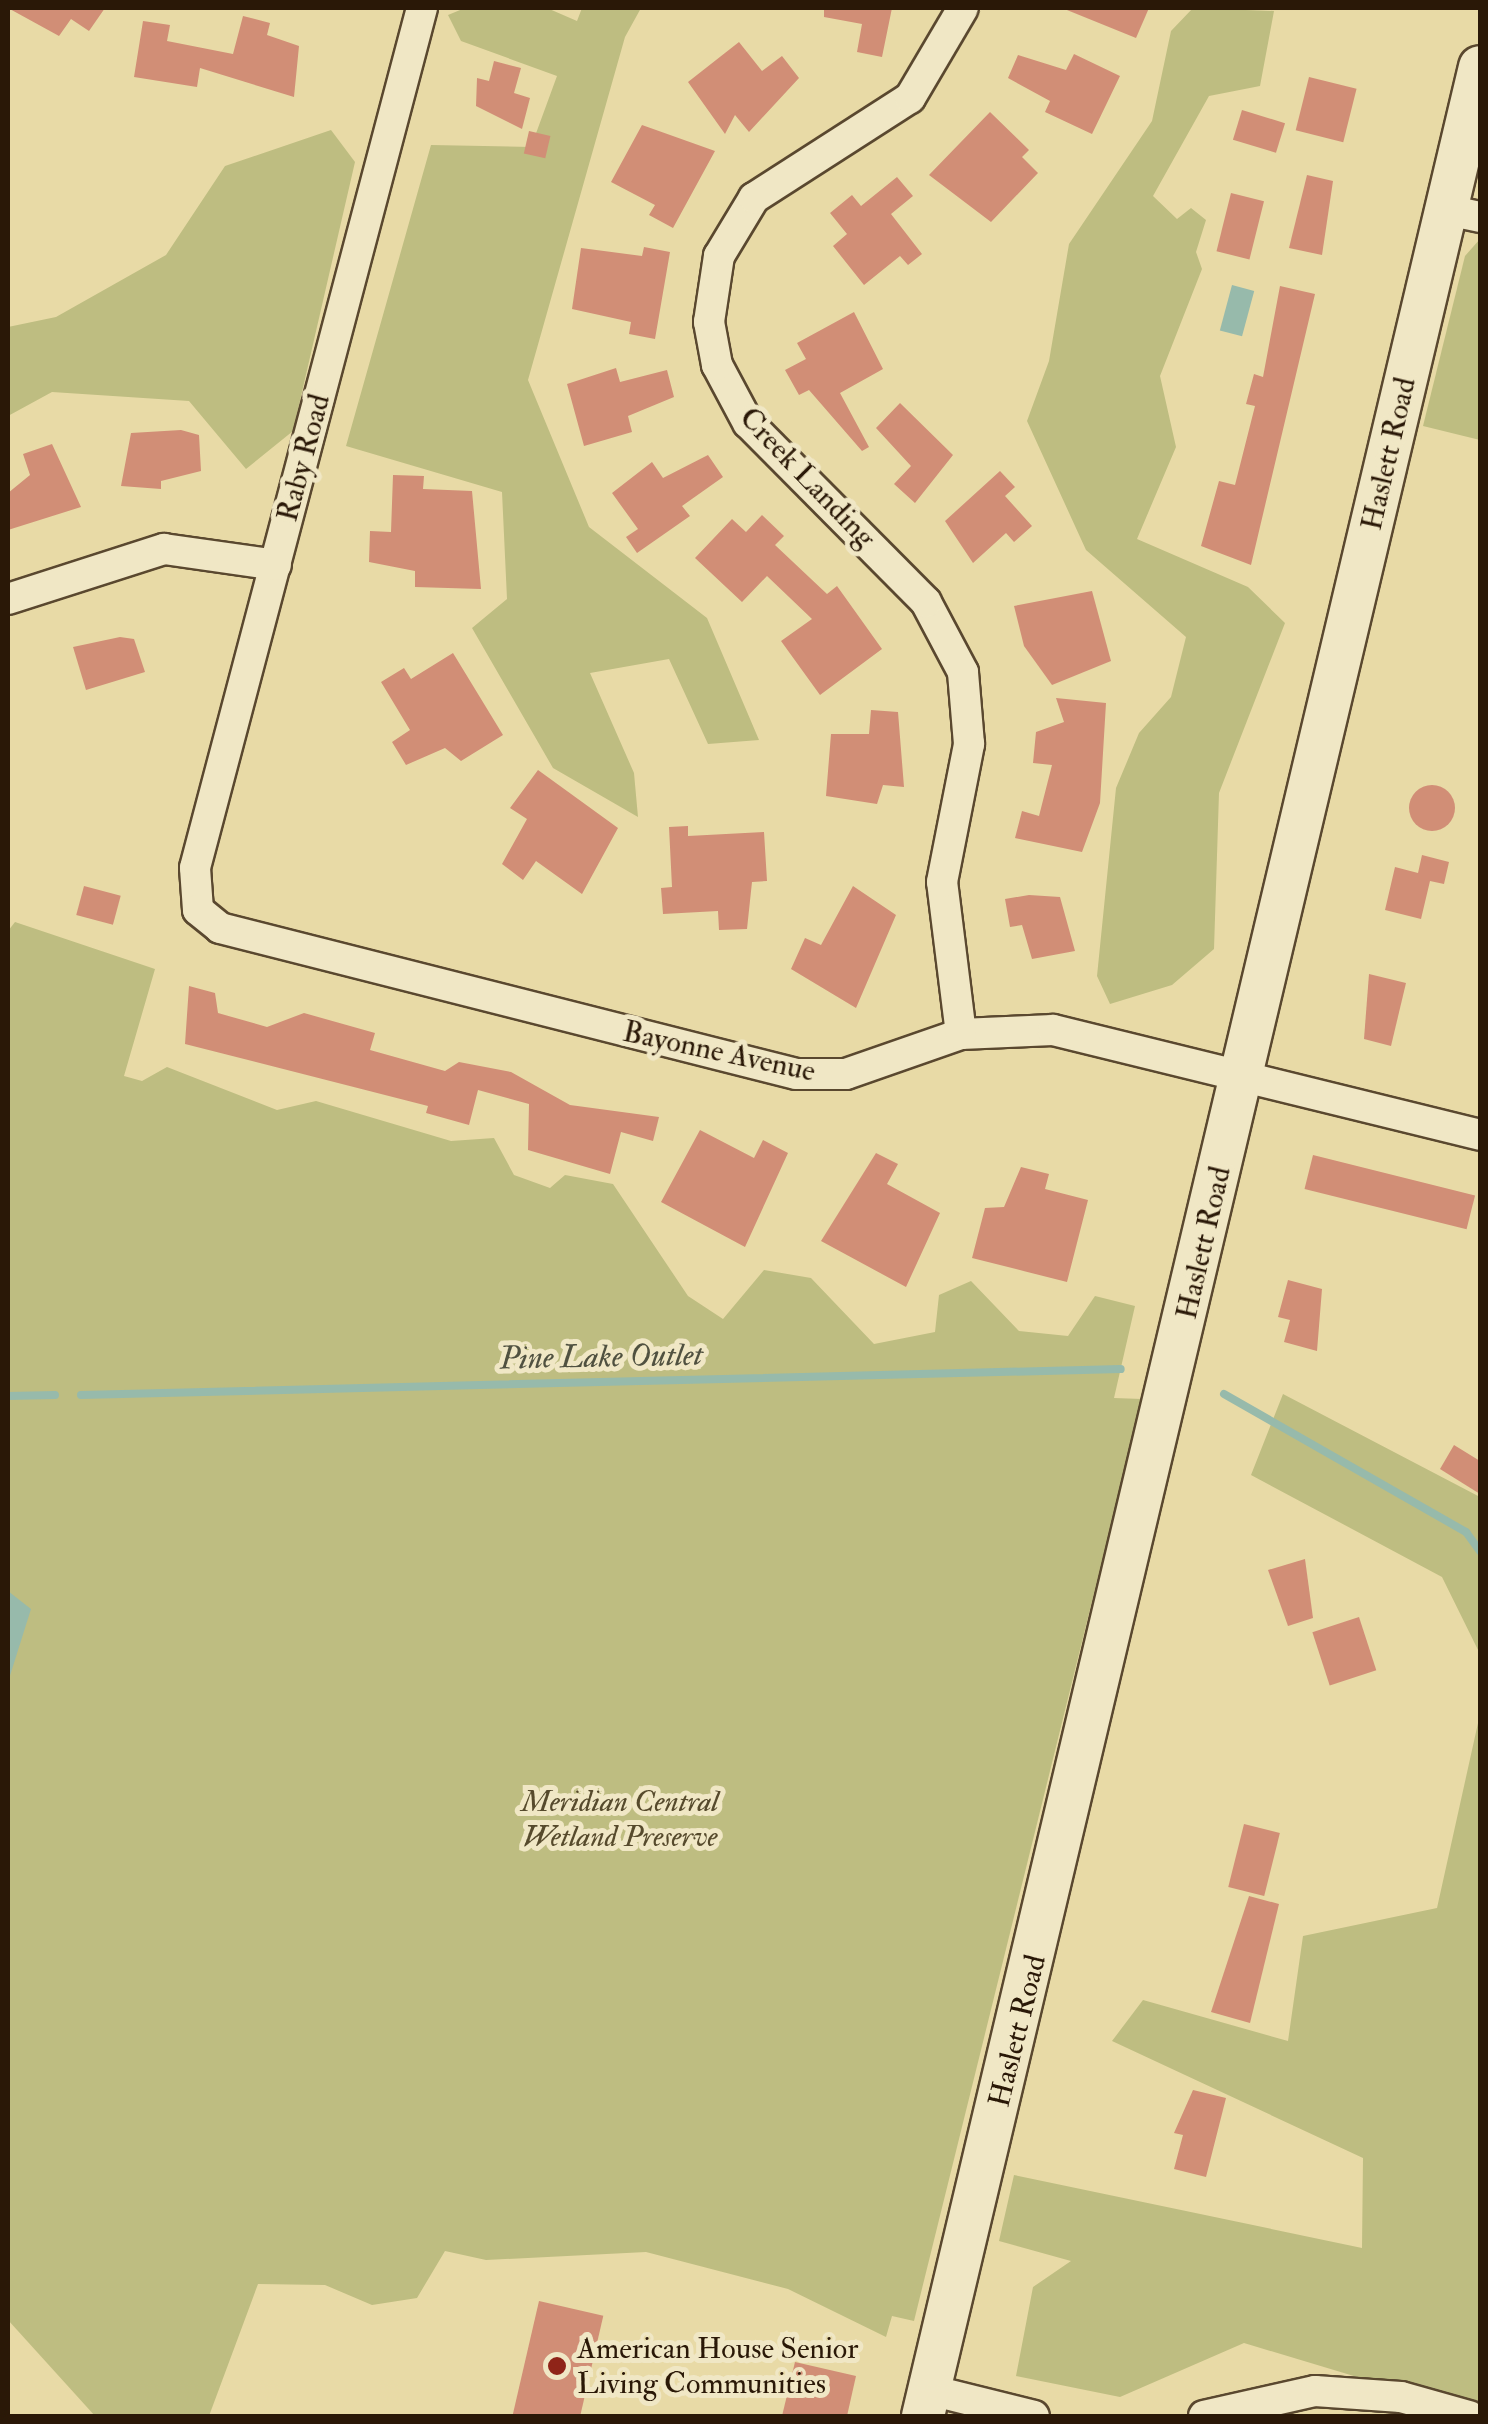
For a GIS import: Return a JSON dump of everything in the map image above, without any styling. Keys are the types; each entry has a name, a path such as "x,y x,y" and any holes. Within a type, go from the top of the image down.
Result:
{"main road":[{"name":"Haslett Road","path":"926,2403 1244,1072 1464,214 1480,68"}],"street":[{"name":"Raby Road","path":"198,910 195,868 422,8"},
{"name":"Creek Landing","path":"962,1034 942,882 969,744 963,672 926,602 748,423 717,365 709,322 719,256 754,198 910,98 964,8"},
{"path":"8,598 164,549 276,565"},
{"name":"Bayonne Avenue","path":"198,910 220,928 796,1074 846,1074 962,1034 1067,1032 1244,1072 1480,1135"},
{"path":"1204,2416 1315,2391 1401,2397 1470,2416"},
{"path":"926,2403 1034,2416"}],"green space":[{"path":"465,8 547,8 577,21 582,8 641,8 625,37 528,380 589,527 707,618 759,740 708,744 669,659 590,673 634,773 638,817 553,768 472,628 507,599 502,492 346,446 431,145 531,147 557,76 461,41 448,15"},
{"path":"1193,8 1274,11 1260,86 1209,96 1153,196 1177,219 1191,208 1206,220 1196,252 1202,269 1160,376 1176,447 1137,539 1248,587 1285,623 1219,793 1214,949 1172,985 1110,1004 1097,976 1116,788 1139,733 1171,697 1186,637 1086,550 1027,421 1049,361 1069,244 1152,121 1171,31"},
{"path":"331,130 355,162 293,431 246,469 189,401 52,392 8,416 8,327 56,317 166,255 225,166"},
{"path":"1480,239 1480,440 1423,426 1465,256"},
{"name":"Meridian Central Wetland Preserve","path":"15,922 155,969 124,1076 142,1081 167,1067 277,1110 316,1101 451,1141 494,1138 514,1175 550,1188 565,1175 613,1184 688,1296 723,1319 764,1270 811,1278 874,1344 935,1332 939,1295 971,1281 1019,1331 1068,1336 1095,1296 1135,1306 1114,1398 1142,1399 914,2321 892,2316 886,2337 788,2289 646,2252 486,2260 445,2251 417,2298 372,2305 325,2285 258,2284 209,2416 95,2416 8,2320 8,931"},
{"path":"1283,1394 1480,1497 1480,1654 1442,1577 1251,1475"},
{"path":"1480,1714 1480,2414 1244,2343 1120,2397 1016,2376 1033,2287 1071,2261 999,2241 1014,2175 1362,2248 1363,2158 1112,2041 1143,2000 1288,2041 1303,1936 1437,1908"}],"shaded area":[{"path":"1232,285 1254,291 1242,336 1220,330"},
{"path":"8,1591 31,1609 8,1682"}],"building":[{"path":"8,8 105,8 89,31 71,19 59,36"},
{"path":"824,8 892,8 882,57 857,52 862,24 824,17"},
{"path":"1062,8 1149,8 1136,38"},
{"path":"243,16 270,23 267,35 299,46 294,97 200,68 197,87 134,77 143,21 170,25 167,41 233,54"},
{"path":"739,42 762,71 782,56 799,78 749,132 735,115 725,134 688,82"},
{"path":"1074,54 1120,76 1092,134 1045,112 1050,101 1008,78 1018,55 1066,70"},
{"path":"494,61 521,68 514,93 530,98 522,129 476,106 477,78 489,81"},
{"path":"1309,77 1357,89 1343,142 1296,130"},
{"path":"1242,110 1285,123 1276,153 1233,140"},
{"path":"990,112 1029,150 1022,157 1038,173 991,222 929,175"},
{"path":"642,125 715,151 673,228 649,215 655,205 611,182"},
{"path":"529,131 550,136 545,158 524,153"},
{"path":"1307,175 1333,181 1322,255 1289,248"},
{"path":"897,177 913,196 891,214 922,254 908,265 900,256 864,285 833,246 847,234 830,213 852,195 861,206"},
{"path":"1231,193 1264,201 1249,259 1216,251"},
{"path":"644,247 670,252 655,339 629,334 631,322 572,309 581,248 642,256"},
{"path":"1280,286 1315,294 1251,565 1201,546 1219,481 1235,485 1255,406 1246,404 1254,374 1263,377"},
{"path":"854,312 883,369 840,393 869,447 862,451 809,390 799,395 785,370 806,359 797,343"},
{"path":"616,368 620,382 667,370 674,397 628,416 632,432 584,446 567,384"},
{"path":"900,403 953,455 915,503 894,484 911,466 876,428"},
{"path":"181,430 199,435 201,471 161,481 161,489 121,486 131,433"},
{"path":"52,444 81,507 8,530 8,493 30,475 23,454"},
{"path":"708,455 723,477 682,506 690,516 637,553 626,537 638,529 612,493 652,462 663,478"},
{"path":"1000,471 1015,487 1005,496 1032,526 1014,542 1006,533 973,563 945,521"},
{"path":"393,475 424,476 423,489 472,491 481,589 415,587 415,571 369,562 370,531 391,532"},
{"path":"762,515 784,536 775,545 827,594 837,586 882,649 820,695 781,641 812,619 767,576 742,602 695,558 732,519 746,532"},
{"path":"1092,591 1111,661 1052,685 1024,646 1014,606"},
{"path":"120,637 134,639 145,672 86,690 73,647"},
{"path":"453,653 503,735 461,761 445,748 406,765 392,742 410,730 381,682 404,668 411,679"},
{"path":"1056,698 1106,703 1100,803 1082,852 1015,838 1022,811 1039,816 1052,765 1033,763 1036,732 1064,722"},
{"path":"871,710 898,712 904,787 883,785 877,804 826,796 831,734 869,734"},
{"path":"538,770 618,828 582,894 536,861 523,880 502,864 527,819 510,808"},
{"path":"1432,785 1448,792 1455,808 1448,824 1432,831 1416,824 1409,808 1416,792"},
{"path":"688,826 688,836 764,832 767,881 752,882 747,929 719,930 718,911 663,914 661,888 672,887 669,827"},
{"path":"1422,855 1449,862 1444,884 1430,881 1421,919 1385,910 1395,867 1418,873"},
{"path":"84,886 121,896 113,925 76,915"},
{"path":"853,886 896,915 856,1008 791,969 805,938 821,945"},
{"path":"1029,895 1060,897 1075,951 1032,959 1022,925 1010,927 1005,899"},
{"path":"1369,974 1406,983 1391,1046 1364,1039"},
{"path":"189,986 215,993 218,1013 267,1027 304,1013 375,1033 370,1050 445,1071 459,1062 511,1072 570,1105 659,1117 653,1141 621,1132 610,1174 528,1150 529,1104 478,1090 469,1125 426,1113 428,1106 185,1044"},
{"path":"700,1130 754,1158 763,1140 788,1153 745,1247 661,1202"},
{"path":"876,1153 898,1164 887,1184 940,1213 906,1287 821,1241"},
{"path":"1313,1155 1475,1195 1467,1229 1305,1189"},
{"path":"1021,1167 1049,1174 1045,1189 1088,1200 1067,1282 972,1258 985,1208 1004,1207"},
{"path":"1288,1280 1322,1289 1317,1351 1284,1342 1290,1320 1278,1317"},
{"path":"1454,1445 1480,1461 1480,1494 1440,1469"},
{"path":"1305,1559 1313,1618 1288,1626 1268,1570"},
{"path":"1359,1617 1376,1670 1330,1685 1312,1632"},
{"path":"1244,1824 1280,1833 1264,1896 1228,1887"},
{"path":"1249,1896 1279,1904 1250,2023 1211,2012"},
{"path":"1193,2090 1226,2098 1206,2177 1174,2169 1183,2135 1174,2133"},
{"name":"American House Senior Living Communities","path":"539,2301 603,2316 580,2416 512,2416"},
{"name":"American House Senior Living Communities","path":"795,2362 856,2376 847,2416 782,2416"}],"waterway":[{"name":"Pine Lake Outlet","path":"81,1395 1121,1369"},
{"name":"Pine Lake Outlet","path":"1224,1394 1466,1532 1480,1551"},
{"name":"Pine Lake Outlet","path":"8,1396 55,1395"}],"place":[{"name":"American House Senior Living Communities","path":"557,2366"}]}
